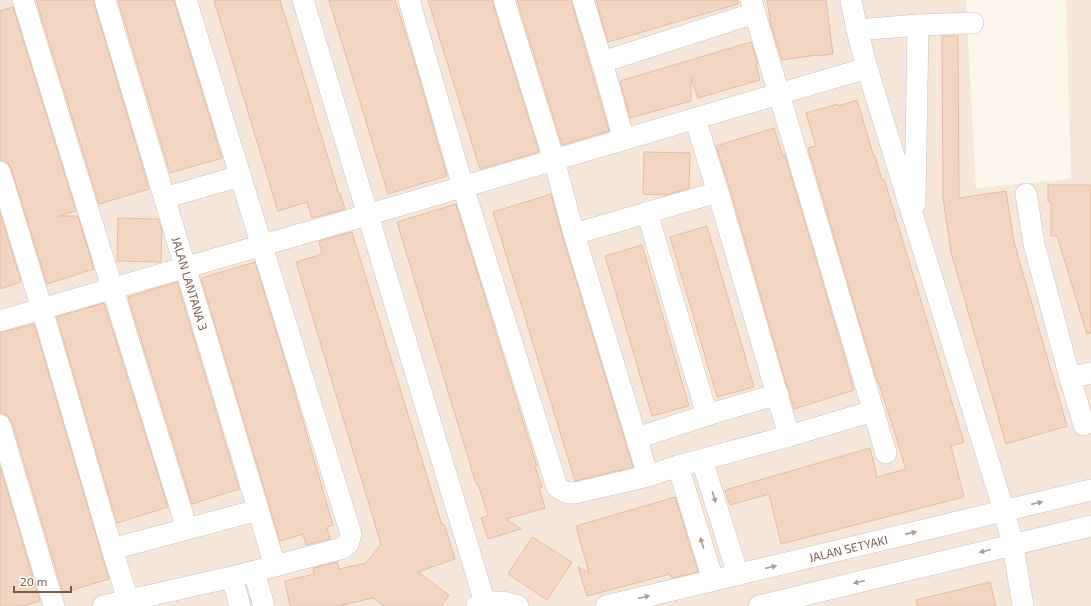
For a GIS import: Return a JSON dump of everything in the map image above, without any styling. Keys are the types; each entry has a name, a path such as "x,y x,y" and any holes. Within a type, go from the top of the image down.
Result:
{"street":[{"path":"23,0 187,529"},
{"name":"JALAN LANTANA 3","path":"105,0 275,566"},
{"path":"103,606 254,572 343,548 348,544 351,534 186,0"},
{"path":"303,0 481,604 497,601 508,602 518,606"},
{"path":"409,0 463,187 557,487 563,492 575,493 648,476 678,466 873,412"},
{"path":"504,0 554,160 574,234 648,476"},
{"path":"583,0 624,140"},
{"path":"851,0 867,68 1004,511 1013,545 1023,606"},
{"path":"602,62 753,7 886,453"},
{"path":"857,30 918,25 973,23"},
{"path":"915,224 918,25"},
{"path":"0,322 367,216 867,68"},
{"path":"695,119 778,394 789,436"},
{"path":"0,172 128,600"},
{"path":"164,198 240,176"},
{"path":"574,234 718,192"},
{"path":"1026,194 1034,244 1084,425"},
{"path":"647,212 707,415"},
{"path":"1070,378 1091,373"},
{"path":"637,438 778,394"},
{"path":"0,425 54,606"},
{"path":"702,460 738,575"},
{"path":"678,466 713,580"},
{"name":"JALAN SETYAKI","path":"606,606 1091,490"},
{"path":"112,549 258,510"},
{"path":"758,606 1091,526"},
{"path":"254,572 264,606"},
{"path":"232,577 240,606"}],"shaded area":[{"path":"0,0 966,0 976,188 1071,179 1066,0 1091,0 1091,606 0,606"}],"building":[{"path":"36,0 93,0 149,189 99,204"},
{"path":"118,0 174,0 222,158 170,173"},
{"path":"214,0 280,0 339,194 340,193 345,209 312,218 307,202 278,211"},
{"path":"329,0 395,0 417,70 447,176 388,194"},
{"path":"428,0 492,0 539,152 480,169"},
{"path":"517,0 571,0 609,131 562,145"},
{"path":"596,0 738,0 738,4 608,42"},
{"path":"767,0 826,0 833,54 782,60 771,26"},
{"path":"13,7 76,211 59,216 78,216 94,269 47,284 11,168 8,163 0,160 0,11"},
{"path":"942,36 958,36 959,198 1006,191 1014,242 1067,426 1006,444 951,252 943,198"},
{"path":"751,42 758,64 756,64 760,80 698,98 691,78 691,101 630,118 620,81"},
{"path":"857,100 874,157 875,156 882,180 884,179 964,442 951,446 964,497 781,544 769,494 730,505 725,490 870,448 877,477 906,469 871,361 808,148 816,146 806,113"},
{"path":"774,128 783,156 785,155 854,390 794,409 790,391 787,387 730,189 716,146"},
{"path":"644,152 690,153 689,188 666,195 643,194"},
{"path":"1048,185 1091,185 1091,333 1087,334 1057,236 1051,236 1051,202 1048,202"},
{"path":"551,194 633,467 575,481 493,212"},
{"path":"456,204 537,466 535,466 542,487 539,488 545,508 506,519 521,529 488,539 481,518 488,516 478,484 476,484 397,222"},
{"path":"0,213 21,282 0,289"},
{"path":"118,218 158,219 162,230 161,262 117,261"},
{"path":"707,226 754,387 717,397 670,237"},
{"path":"352,232 442,525 444,524 455,559 418,572 449,595 441,606 384,606 373,598 338,606 290,606 285,581 314,574 313,568 337,562 339,569 366,563 381,544 296,262 322,254 319,241"},
{"path":"642,245 689,406 652,416 605,256"},
{"path":"255,262 333,525 327,527 330,539 306,545 303,534 280,541 201,278"},
{"path":"177,282 239,489 192,504 128,297"},
{"path":"104,303 168,507 117,523 57,317"},
{"path":"34,324 109,579 63,593 12,422 8,416 0,413 0,333"},
{"path":"0,467 40,601 23,606 0,606"},
{"path":"675,497 698,572 672,578 670,574 587,596 578,567 589,573 576,526"},
{"path":"532,537 572,562 547,600 508,574"},
{"path":"990,582 996,606 917,606 916,600"}]}
